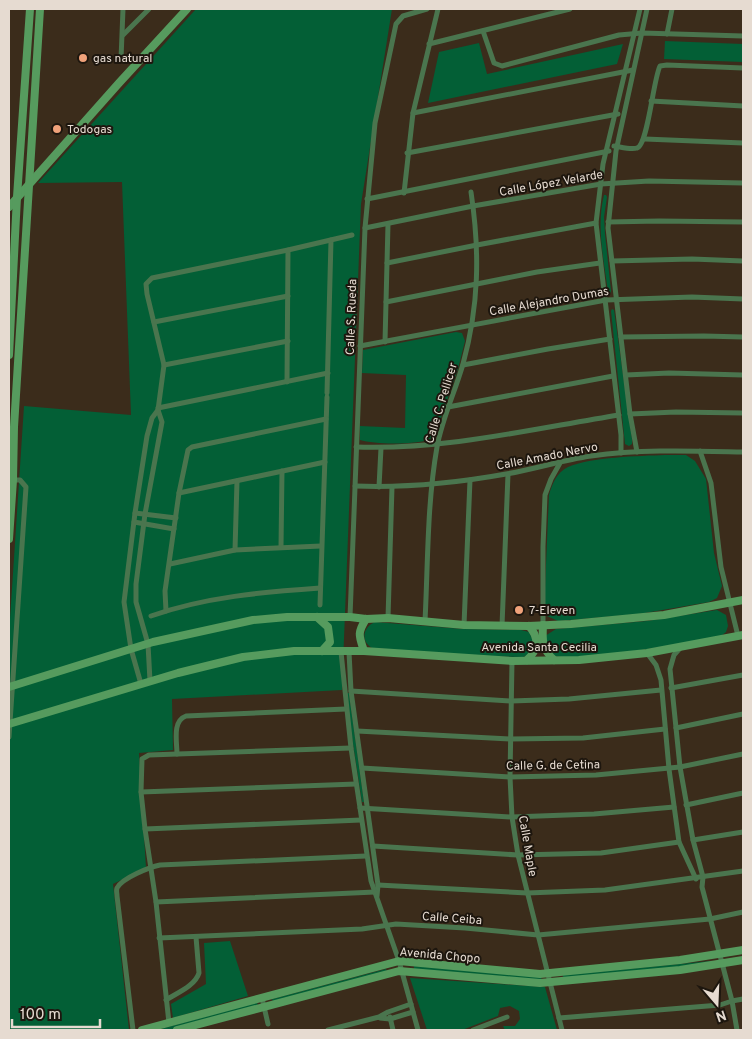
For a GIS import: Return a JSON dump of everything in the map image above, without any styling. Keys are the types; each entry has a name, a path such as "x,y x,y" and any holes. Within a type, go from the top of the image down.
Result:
{"street":[{"path":"9,355 17,197 30,9"},
{"path":"9,539 14,427 40,9"},
{"path":"121,59 123,9"},
{"path":"123,35 149,9"},
{"path":"9,207 187,9"},
{"name":"Calle S. Rueda","path":"350,617 365,228 375,123 398,20 407,14 426,9"},
{"path":"404,193 412,114 438,9"},
{"path":"429,44 570,9"},
{"path":"621,453 619,415 596,224 603,164 640,9"},
{"path":"637,452 630,414 608,222 616,148 647,9"},
{"path":"667,34 672,9"},
{"path":"483,31 494,63 502,66 610,37 642,33 743,36"},
{"path":"608,146 638,148 645,139 651,101 660,66 667,64 743,68"},
{"path":"412,114 633,70"},
{"path":"651,101 743,106"},
{"path":"407,153 616,113 624,114"},
{"path":"645,139 743,143"},
{"path":"367,200 607,152 616,148"},
{"path":"31,155 38,161 47,164"},
{"name":"Calle López Velarde","path":"365,228 473,206 601,184 690,181 743,183"},
{"name":"Calle C. Pellicer","path":"426,621 432,485 437,445 463,365 472,325 478,284 477,245 471,192"},
{"path":"608,222 743,222"},
{"path":"385,342 388,224"},
{"path":"387,264 477,245 596,224"},
{"path":"150,681 148,644 136,602 136,584 145,514 162,422 158,409 164,365 146,284 152,278 352,235"},
{"path":"320,606 331,240"},
{"path":"287,382 288,250"},
{"path":"612,261 743,260"},
{"path":"386,302 600,262"},
{"path":"154,322 288,296"},
{"name":"Calle Alejandro Dumas","path":"360,346 538,311 606,300 692,297 743,299"},
{"path":"621,337 743,337"},
{"path":"463,365 610,339"},
{"path":"164,365 288,341"},
{"path":"142,684 131,649 124,602 135,513 147,436 152,418 158,409 328,373"},
{"path":"626,376 678,373 743,375"},
{"path":"448,408 613,376"},
{"path":"630,414 676,412 743,413"},
{"path":"356,447 381,448 437,445 479,440 619,415"},
{"path":"166,611 165,590 179,493 188,450 192,447 326,419"},
{"path":"379,487 381,448"},
{"path":"700,451 711,483 718,548 730,603 741,635"},
{"name":"Calle Amado Nervo","path":"355,486 432,485 508,474 590,456 621,453 743,452"},
{"path":"179,493 325,462"},
{"path":"554,660 546,653 543,647 543,547 545,495 560,462"},
{"path":"280,547 282,471"},
{"path":"502,626 508,474"},
{"path":"9,737 10,687 26,487 20,480 13,480"},
{"path":"235,550 237,480"},
{"path":"464,625 470,480"},
{"path":"388,618 392,487"},
{"path":"135,513 176,518"},
{"path":"134,522 174,529"},
{"path":"170,564 235,550 321,546"},
{"path":"151,616 230,597 320,588"},
{"name":"Avenida Santa Cecilia","path":"10,687 148,644 253,620 287,617 350,617 366,619 388,618 464,625 529,626 664,615 743,600"},
{"path":"317,617 328,627 330,642 322,651"},
{"path":"364,651 359,629 366,619"},
{"path":"527,660 534,653 537,644 535,634 529,626"},
{"name":"Avenida Santa Cecilia","path":"9,724 150,681 243,657 294,651 364,651 512,661 579,660 647,653 741,635"},
{"path":"681,647 674,655 672,661 671,688 680,767 693,840 703,878 702,887 732,1001 737,1030"},
{"path":"344,652 368,807 377,891"},
{"path":"344,652 344,692 366,856 402,971 418,1030"},
{"path":"647,653 659,672 679,842 695,878 702,887"},
{"name":"Calle Maple","path":"512,661 510,739 512,816 518,855 562,1030"},
{"path":"671,688 743,675"},
{"path":"351,691 511,701 569,699 662,690"},
{"path":"177,754 177,727 180,718 346,709"},
{"path":"676,728 743,714"},
{"path":"356,730 510,739 583,738 665,729"},
{"path":"169,1024 156,902 144,829 141,792 142,759 149,755 351,748"},
{"name":"Calle G. de Cetina","path":"362,768 510,777 596,775 680,767 743,754"},
{"path":"141,792 356,784"},
{"path":"686,804 743,793"},
{"path":"360,808 512,816 594,814 674,806"},
{"path":"144,829 361,820"},
{"path":"693,840 743,832"},
{"path":"373,846 518,855 601,853 679,842"},
{"path":"133,1030 117,892 118,886 149,868 160,865 366,856"},
{"path":"156,902 377,891 528,894 604,890 703,878 743,871"},
{"name":"Calle Ceiba","path":"159,938 362,929 396,924 538,935 710,919 743,912"},
{"path":"166,1000 193,983 197,978 199,973 196,937"},
{"name":"Avenida Chopo","path":"177,1030 399,961 500,972 548,973 719,955 743,950"},
{"name":"Avenida Chopo","path":"142,1030 402,971 500,980 550,982 680,970 722,965 743,960"},
{"path":"559,1018 720,1005 743,999"},
{"path":"263,1002 268,1024"},
{"path":"379,1018 388,1012 411,1004"},
{"path":"388,1012 393,1030"},
{"path":"328,1030 379,1018 390,1019 413,1012"},
{"path":"473,1030 507,1017"}],"green space":[{"path":"196,9 392,9 361,204 342,690 172,699 173,750 139,753 146,868 113,884 129,1030 9,1030 9,634 24,406 131,415 122,182 38,183"},
{"path":"665,41 743,44 743,62 664,59"},
{"path":"479,43 487,74 623,44 617,64 428,103 439,52"},
{"path":"604,195 607,197 604,217 610,294 608,292 601,232"},
{"path":"612,309 614,310 632,439 632,444 629,446 625,444"},
{"path":"456,332 462,333 465,341 458,369 434,438 397,444 360,440 360,426 405,428 406,375 362,373 363,350"},
{"path":"686,455 695,461 706,479 714,553 722,586 717,598 709,602 639,614 558,621 547,616 544,611 549,495 558,475 568,467 589,461"},
{"path":"717,610 726,615 728,626 726,632 721,636 659,647 605,655 561,657 549,654 545,636 556,629 647,621"},
{"path":"375,622 463,629 521,630 529,632 534,648 530,654 523,657 481,656 372,648 366,642 364,634 368,627"},
{"path":"345,693 349,693 364,802 362,802"},
{"path":"230,941 248,996 173,1018 171,1004 206,984 204,943"},
{"path":"711,961 712,965 563,979 563,975"},
{"path":"414,966 541,977 542,981 414,970"},
{"path":"386,969 387,972 273,1002 272,999"},
{"path":"410,978 545,987 557,1030 505,1030 503,1026 515,1026 520,1019 519,1011 510,1006 500,1008 498,1016 462,1030 427,1030"},
{"path":"257,1002 258,1006 170,1030 157,1030"}],"place":[{"name":"gas natural","path":"83,58"},
{"name":"Todogas","path":"57,129"},
{"name":"7-Eleven","path":"519,610"}]}
